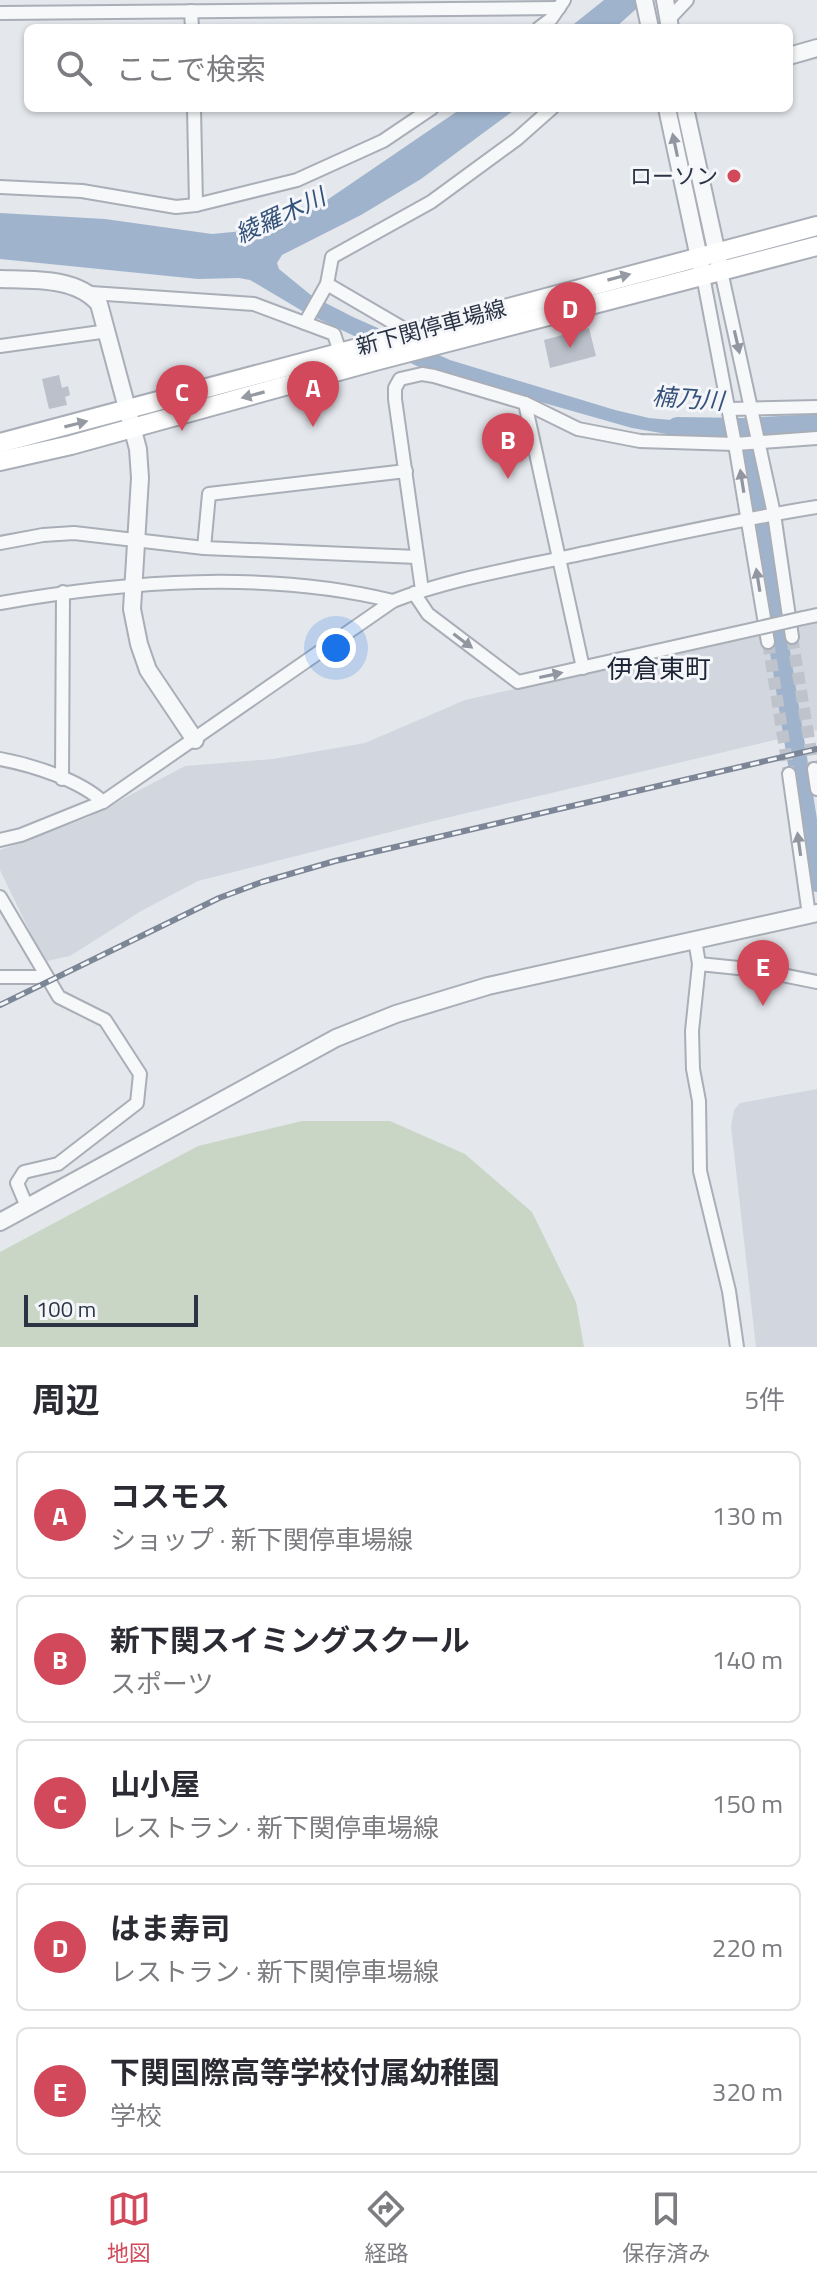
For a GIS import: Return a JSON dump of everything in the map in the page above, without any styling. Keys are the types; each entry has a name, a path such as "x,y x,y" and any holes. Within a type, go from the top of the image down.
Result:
{"main road":[{"name":"新下関停車場線","path":"0,461 360,346 817,226"},
{"name":"新下関停車場線","path":"0,443 131,419 378,360 817,246"}],"street":[{"path":"644,0 649,24"},
{"path":"669,24 687,0"},
{"path":"665,1 669,24"},
{"path":"0,13 561,4"},
{"path":"544,24 561,4"},
{"path":"191,11 192,24"},
{"path":"793,55 817,48"},
{"path":"194,112 196,205"},
{"path":"0,187 82,191 176,207 196,205 297,180 383,141 426,112"},
{"path":"306,320 325,287 332,257 431,202 517,139 547,112"},
{"path":"668,112 708,254"},
{"path":"686,112 712,274 729,411 792,637"},
{"path":"712,274 752,410 757,441 768,642"},
{"path":"0,279 64,285 91,293 254,304 306,320 334,334 340,352"},
{"path":"325,287 410,334"},
{"path":"91,293 99,304 108,331 138,449 140,478 132,609 139,644 148,670 195,740"},
{"path":"0,346 108,331"},
{"path":"378,360 400,379"},
{"path":"817,438 736,442 640,441 578,429 525,403 434,376 422,374 400,379 395,388 417,557 418,591 428,614 518,682 817,615"},
{"path":"525,403 583,668"},
{"path":"729,411 817,407"},
{"path":"204,548 209,494 406,471"},
{"path":"0,840 21,835 103,802 393,601 418,591 559,559 760,516 817,507"},
{"path":"0,543 74,533 204,548 417,557"},
{"path":"0,603 63,592 178,582 292,585 365,594 393,601"},
{"path":"62,779 63,592"},
{"path":"0,759 27,764 94,793 103,802"},
{"path":"814,769 817,789"},
{"path":"0,1222 241,1088 348,1033 396,1014 488,986 813,914 789,774"},
{"path":"0,897 59,997 105,1020 140,1074 137,1103 58,1164 24,1172 17,1183 27,1207"},
{"path":"695,940 699,964 692,1031 693,1069 699,1101 700,1171 729,1291 737,1347"},
{"path":"699,964 758,970 817,982"},
{"path":"0,977 45,977"}],"shaded area":[{"path":"817,622 817,730 429,822 198,881 141,911 70,956 47,961 40,953 0,870 0,850 87,818 185,766 273,759 365,743 465,700"},
{"path":"817,1089 817,1347 756,1347 731,1126 734,1110 740,1103"}],"green space":[{"path":"302,1121 390,1121 465,1154 532,1212 576,1302 584,1347 0,1347 0,1252 198,1146"}],"water":[{"path":"604,0 646,0 619,24 574,24"},
{"path":"456,112 512,112 421,179 361,215 282,255 277,263 279,269 312,296 450,360 615,410 649,418 704,423 703,437 632,428 421,368 304,312 250,280 198,279 0,259 0,213 105,219 212,234 273,228 308,213"}],"building":[{"path":"589,328 596,356 550,368 544,340"},
{"path":"59,375 62,388 68,386 70,395 65,397 67,405 49,409 42,379"}],"waterway":[{"name":"楠乃川","path":"677,427 744,428 817,424"},
{"name":"楠乃川","path":"744,428 817,882"}],"tunnel":[{"path":"792,637 814,769"},
{"path":"768,642 789,774"}],"railway":[{"path":"0,1005 219,898 262,882 335,861 817,749"}],"place":[{"name":"ローソン","path":"734,176"},
{"name":"はま寿司","path":"570,348"},
{"name":"コスモス","path":"313,427"},
{"name":"山小屋","path":"182,431"},
{"name":"新下関スイミングスクール","path":"508,479"},
{"name":"下関国際高等学校付属幼稚園","path":"763,1006"}],"district":[{"name":"伊倉東町","path":"659,668"}],"water label":[{"name":"綾羅木川","path":"280,215"}]}
